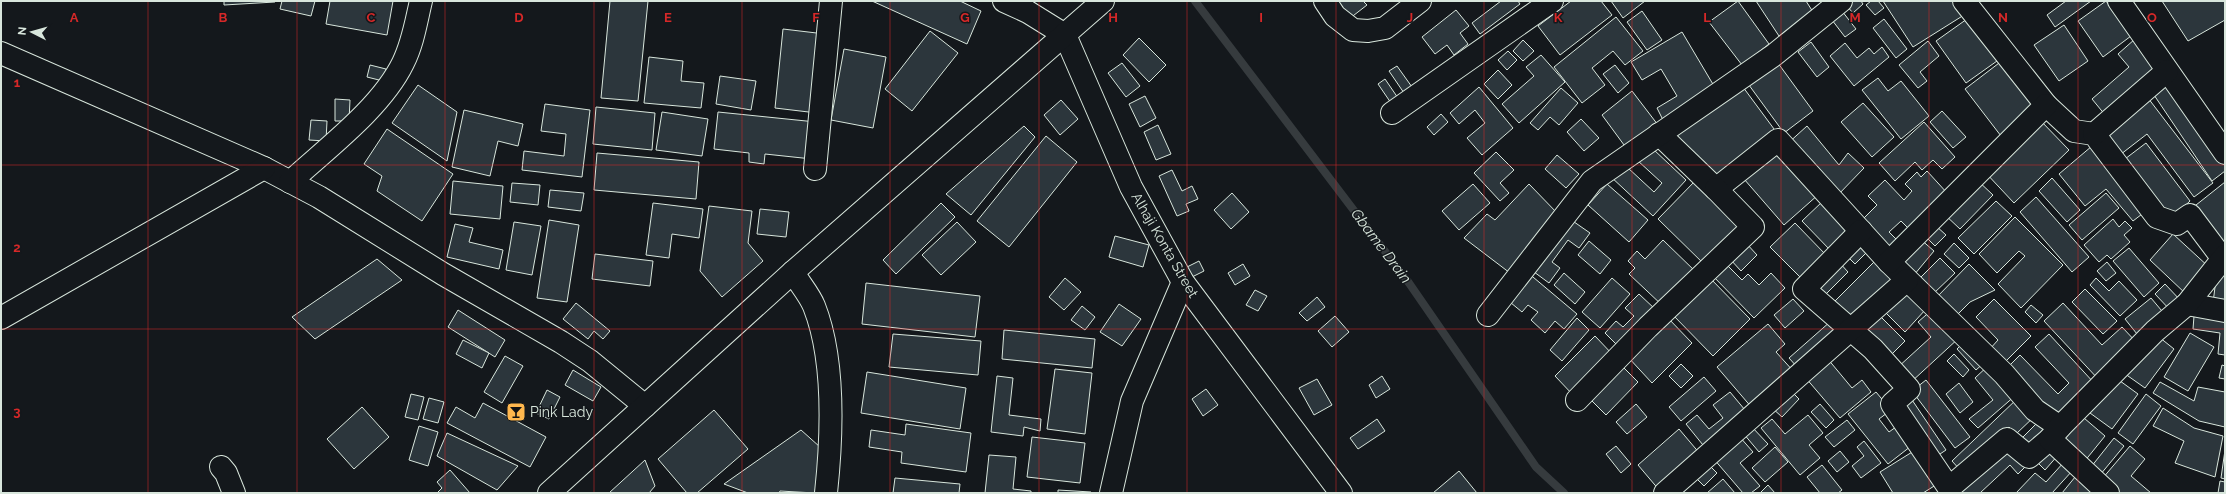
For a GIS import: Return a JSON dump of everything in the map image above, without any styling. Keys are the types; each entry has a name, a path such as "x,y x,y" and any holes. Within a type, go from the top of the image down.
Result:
{"street":[{"path":"290,182 373,106 390,85 403,63 412,41 421,1"},
{"path":"815,169 832,1"},
{"path":"1004,1 1028,12 1065,35"},
{"path":"548,493 792,272 1103,1"},
{"path":"1325,1 1334,16 1353,30 1368,31 1385,28 1420,1"},
{"path":"1392,113 1552,1"},
{"path":"1488,315 1592,181 1774,55 1841,1"},
{"path":"1964,1 2046,104 2074,132 2094,134 2167,71"},
{"path":"2118,1 2225,153"},
{"name":"Alhaji Konta Street","path":"1065,35 1131,187 1183,282 1341,493"},
{"path":"1,53 264,168 290,182 443,274 561,342 590,361 645,406"},
{"path":"1889,262 2046,104"},
{"path":"1577,400 1648,327 1753,227 1659,134"},
{"path":"1861,231 1804,289 1874,349 1909,389 1892,404 1949,488 2008,440 2029,457 2055,433 2155,331 2187,304 2224,257 2190,215 2177,224 2157,217 2094,134"},
{"path":"1716,189 1778,140 1889,262 2004,374 2108,493"},
{"path":"1,318 264,168"},
{"path":"792,272 814,305 826,352 831,425 826,493"},
{"path":"1665,493 1907,280"},
{"path":"1112,493 1132,401 1183,282"},
{"path":"2187,304 2225,311"},
{"path":"221,467 226,473 234,493"}],"building":[{"path":"224,1 274,1 275,2 224,5"},
{"path":"282,1 315,1 311,16 280,9"},
{"path":"330,1 393,1 387,35 326,24"},
{"path":"610,1 648,1 638,101 601,98"},
{"path":"872,1 960,1 981,11 967,44"},
{"path":"1335,1 1363,1 1367,5 1349,19"},
{"path":"1501,1 1518,1 1520,4 1480,34 1472,23"},
{"path":"1571,1 1601,1 1612,15 1560,55 1538,26"},
{"path":"1611,1 1645,1 1623,18"},
{"path":"1738,1 1769,44 1742,65 1709,22"},
{"path":"1756,1 1806,1 1813,12 1779,36"},
{"path":"1850,1 1861,1 1863,4 1853,13 1846,5"},
{"path":"1871,1 1878,1 1884,8 1875,15 1866,5"},
{"path":"1883,1 1954,1 1964,15 1913,47"},
{"path":"2066,1 2091,1 2055,27 2047,15"},
{"path":"2106,1 2131,36 2103,57 2078,21"},
{"path":"2162,1 2225,1 2225,20 2188,41"},
{"path":"1456,10 1469,26 1460,33 1468,44 1454,55 1447,45 1435,54 1422,37"},
{"path":"1642,11 1662,40 1647,50 1627,22"},
{"path":"1842,11 1856,29 1845,37 1832,20"},
{"path":"1616,17 1643,51 1625,65 1613,51 1592,68 1605,85 1582,103 1554,67"},
{"path":"1884,19 1907,49 1896,58 1873,28"},
{"path":"1967,19 1997,61 1966,83 1936,41"},
{"path":"2064,25 2088,61 2059,81 2034,45"},
{"path":"783,29 825,34 817,113 775,108"},
{"path":"930,31 958,53 912,111 885,89"},
{"path":"1682,32 1717,91 1664,122 1657,108 1677,96 1661,69 1642,80 1631,62"},
{"path":"1139,38 1166,65 1149,82 1123,55"},
{"path":"2135,39 2160,69 2106,116 2092,99 2129,67 2118,54"},
{"path":"1523,40 1534,51 1523,61 1513,51"},
{"path":"1928,41 1939,56 1920,72 1927,81 1918,88 1899,65"},
{"path":"1811,42 1829,67 1817,77 1798,52"},
{"path":"1845,43 1857,58 1869,48 1874,54 1882,47 1889,57 1854,86 1830,56"},
{"path":"844,49 886,57 873,128 831,120"},
{"path":"1508,51 1517,60 1507,70 1498,60"},
{"path":"1541,55 1565,82 1519,123 1502,104 1534,76 1526,67"},
{"path":"649,57 683,61 681,81 704,83 701,108 644,103"},
{"path":"1775,59 1813,111 1784,133 1746,81"},
{"path":"2003,60 2038,108 2001,136 1965,89"},
{"path":"1122,63 1140,86 1126,97 1108,73"},
{"path":"370,65 386,69 383,81 367,77"},
{"path":"1615,65 1629,83 1618,93 1603,74"},
{"path":"1397,66 1412,87 1404,93 1389,71"},
{"path":"1498,70 1512,85 1498,99 1484,84"},
{"path":"720,76 756,81 751,110 716,104"},
{"path":"1878,78 1888,91 1901,81 1929,116 1901,139 1862,90"},
{"path":"1385,79 1398,98 1391,103 1378,84"},
{"path":"2168,81 2225,163 2225,171 2212,181 2152,92"},
{"path":"1740,83 1777,133 1717,183 1667,134"},
{"path":"418,85 457,112 447,161 392,123"},
{"path":"1479,87 1513,128 1482,155 1467,138 1485,123 1475,110 1459,124 1450,113"},
{"path":"1561,88 1578,103 1559,125 1550,117 1538,130 1530,123"},
{"path":"1632,91 1658,125 1627,149 1602,115"},
{"path":"1145,96 1156,118 1140,127 1129,104"},
{"path":"2148,98 2213,183 2194,197 2147,134 2116,158 2099,135"},
{"path":"335,99 350,100 349,121 335,121"},
{"path":"1061,100 1078,119 1060,135 1044,115"},
{"path":"1863,103 1894,137 1872,157 1841,122"},
{"path":"545,104 590,110 582,177 522,170 524,151 564,156 566,134 541,131"},
{"path":"596,107 655,113 652,150 593,144"},
{"path":"464,110 523,124 518,146 498,141 490,176 452,167"},
{"path":"1942,111 1966,137 1953,148 1930,122"},
{"path":"662,112 708,119 702,156 656,150"},
{"path":"718,112 816,122 812,159 765,154 764,164 749,162 749,153 714,149"},
{"path":"1441,114 1448,122 1434,135 1427,127"},
{"path":"1581,119 1599,138 1584,151 1567,132"},
{"path":"2039,119 2069,150 2014,203 1984,171"},
{"path":"311,120 327,121 326,141 309,140"},
{"path":"1924,122 1955,157 1942,169 1933,160 1922,170 1915,162 1895,181 1879,163"},
{"path":"1158,125 1171,154 1156,160 1144,132"},
{"path":"1024,126 1035,137 971,215 946,194"},
{"path":"1807,126 1839,165 1848,153 1864,168 1836,197 1786,145"},
{"path":"387,129 453,174 422,221 377,191 382,176 364,164"},
{"path":"1046,136 1077,162 1009,247 977,221"},
{"path":"2146,143 2190,201 2172,218 2121,162"},
{"path":"2092,146 2146,211 2133,221 2106,189 2085,206 2059,174"},
{"path":"1778,148 1819,194 1784,225 1744,179"},
{"path":"1653,149 1686,180 1653,216 1610,176 1627,167 1654,192 1662,183 1637,160"},
{"path":"1496,152 1514,170 1500,183 1509,193 1500,201 1474,173"},
{"path":"597,153 699,162 696,199 594,190"},
{"path":"1557,155 1579,174 1566,188 1545,169"},
{"path":"1172,170 1182,191 1192,186 1198,199 1186,204 1189,211 1177,216 1159,176"},
{"path":"1927,171 1948,194 1910,230 1901,221 1889,232 1897,240 1889,248 1863,219 1877,205 1868,196 1885,180 1904,200 1912,191 1905,184 1917,172 1921,177"},
{"path":"2052,178 2080,210 2067,222 2039,191"},
{"path":"1976,179 1993,195 1960,229 1943,213"},
{"path":"1696,180 1743,226 1706,266 1658,219"},
{"path":"453,181 503,186 500,219 450,214"},
{"path":"2225,182 2225,247 2191,209"},
{"path":"512,183 540,185 538,205 510,202"},
{"path":"1473,184 1490,203 1459,230 1442,211"},
{"path":"1529,184 1559,215 1510,273 1464,238 1487,214 1495,220"},
{"path":"1607,184 1648,220 1629,242 1588,205"},
{"path":"550,190 584,193 581,211 548,207"},
{"path":"1232,193 1249,212 1231,229 1214,210"},
{"path":"2106,193 2119,208 2082,240 2069,225"},
{"path":"2036,197 2089,257 2072,272 2020,212"},
{"path":"1823,201 1852,231 1831,251 1802,221"},
{"path":"1996,201 2012,216 1974,254 1958,238"},
{"path":"653,203 703,209 699,238 672,234 669,258 646,255"},
{"path":"941,203 955,217 896,274 883,260"},
{"path":"709,206 752,211 748,243 763,261 722,297 700,271"},
{"path":"760,209 789,212 786,237 757,234"},
{"path":"1567,217 1590,233 1579,248 1568,240 1552,262 1560,268 1549,283 1530,269"},
{"path":"2015,217 2063,265 2021,308 1998,284 2025,256 2019,251 1997,273 1979,254"},
{"path":"2113,219 2119,227 2125,221 2132,228 2124,235 2130,242 2111,259 2107,255 2099,262 2084,245"},
{"path":"549,220 579,225 567,302 537,298"},
{"path":"514,222 541,226 532,275 506,270"},
{"path":"957,222 976,242 941,275 922,255"},
{"path":"1795,223 1827,256 1803,280 1770,247"},
{"path":"455,224 473,228 469,242 503,250 499,269 447,257"},
{"path":"1935,225 1946,235 1935,246 1925,236"},
{"path":"2173,234 2210,268 2186,294 2150,260"},
{"path":"1115,236 1149,245 1143,267 1109,257"},
{"path":"1919,238 1934,251 1914,275 1899,262"},
{"path":"1860,239 1870,249 1855,264 1845,254"},
{"path":"1663,240 1697,273 1664,307 1629,274 1635,268 1628,261 1637,251 1645,259"},
{"path":"1589,241 1611,260 1600,274 1578,255"},
{"path":"1746,243 1757,255 1741,271 1730,259"},
{"path":"1954,243 1969,258 1959,268 1944,254"},
{"path":"2129,248 2159,283 2144,297 2113,261"},
{"path":"595,254 653,261 650,286 592,279"},
{"path":"1940,258 1955,273 1933,294 1919,279"},
{"path":"377,259 402,280 315,339 292,317"},
{"path":"1876,260 1897,282 1853,325 1832,304"},
{"path":"1199,261 1204,271 1190,278 1185,268"},
{"path":"1723,261 1742,280 1748,274 1759,285 1771,273 1785,288 1754,318 1710,273"},
{"path":"1838,261 1848,272 1823,297 1813,286"},
{"path":"2107,262 2116,273 2106,281 2097,271"},
{"path":"1243,264 1250,276 1235,285 1228,273"},
{"path":"1969,264 1995,290 1970,302 1955,317 1936,298"},
{"path":"2225,265 2225,304 2213,303 2216,279"},
{"path":"1527,272 1577,314 1564,329 1555,321 1545,333 1531,320 1538,312 1528,305 1522,312 1505,298"},
{"path":"1564,273 1585,292 1575,304 1554,285"},
{"path":"1708,276 1750,319 1713,356 1671,313"},
{"path":"1065,278 1081,292 1064,310 1049,297"},
{"path":"1612,278 1630,294 1600,328 1582,312"},
{"path":"2096,278 2109,291 2119,281 2137,300 2120,316 2090,285"},
{"path":"866,283 980,296 975,337 862,324"},
{"path":"2165,284 2182,302 2172,312 2155,294"},
{"path":"1903,288 1926,309 1905,332 1883,310"},
{"path":"2085,289 2117,321 2103,334 2072,302"},
{"path":"1255,290 1267,296 1258,311 1246,305"},
{"path":"1639,294 1656,310 1620,348 1605,333 1616,321 1623,327 1634,316 1625,308"},
{"path":"1317,297 1325,307 1307,321 1299,313"},
{"path":"2151,298 2167,317 2141,339 2125,319"},
{"path":"1793,299 1804,311 1785,328 1774,315"},
{"path":"1994,299 2031,336 2003,364 1989,350 1998,340 1976,317"},
{"path":"576,303 610,331 603,339 594,331 588,339 563,319"},
{"path":"2063,303 2102,345 2122,327 2138,344 2100,381 2044,321"},
{"path":"1119,304 1141,319 1122,346 1100,332"},
{"path":"2031,305 2043,315 2036,323 2025,312"},
{"path":"1082,306 1095,317 1085,330 1071,320"},
{"path":"1934,308 1960,337 1910,383 1897,368 1931,337 1918,322"},
{"path":"458,310 505,340 495,357 448,327"},
{"path":"1878,314 1905,341 1890,356 1862,329"},
{"path":"1335,316 1349,332 1332,347 1318,331"},
{"path":"2194,316 2225,320 2225,355 2218,354 2220,333 2193,329"},
{"path":"1667,317 1692,343 1652,383 1627,356"},
{"path":"1577,318 1589,330 1562,361 1550,350"},
{"path":"1831,321 1840,332 1798,368 1789,358"},
{"path":"1768,324 1785,344 1776,352 1795,373 1753,409 1717,367"},
{"path":"1004,330 1095,339 1092,368 1002,359"},
{"path":"2190,333 2214,347 2188,391 2164,377"},
{"path":"893,334 981,341 978,375 889,367"},
{"path":"2049,334 2095,384 2058,419 2008,367 2020,355 2058,394 2069,383 2035,347"},
{"path":"1595,336 1614,356 1574,396 1555,376"},
{"path":"2159,337 2174,349 2145,388 2121,371"},
{"path":"463,340 489,353 482,368 456,354"},
{"path":"1966,340 1985,362 1976,370 1957,349"},
{"path":"1954,354 1969,370 1963,377 1947,361"},
{"path":"505,356 523,366 502,403 484,392"},
{"path":"1827,358 1852,388 1862,380 1871,392 1840,418 1805,377"},
{"path":"1619,363 1638,382 1606,415 1587,396"},
{"path":"1681,364 1693,376 1681,388 1669,376"},
{"path":"1990,364 2016,395 1978,428 1969,419 1993,400 1975,378"},
{"path":"2222,365 2225,366 2225,379 2219,378"},
{"path":"1055,369 1092,373 1085,434 1047,429"},
{"path":"573,370 601,387 593,401 565,385"},
{"path":"867,372 966,388 960,429 861,413"},
{"path":"997,376 1013,378 1009,415 1041,419 1040,431 1024,427 1023,436 991,432"},
{"path":"1382,376 1390,389 1376,398 1369,385"},
{"path":"1704,377 1716,391 1681,421 1669,407"},
{"path":"2116,378 2138,394 2112,429 2090,413"},
{"path":"1317,379 1332,405 1314,415 1299,388"},
{"path":"1926,380 1970,437 1955,448 1912,391"},
{"path":"2160,382 2194,401 2198,387 2225,392 2225,427 2199,421 2153,393"},
{"path":"1959,383 1973,402 1960,413 1946,394"},
{"path":"1206,389 1218,405 1203,416 1192,399"},
{"path":"1789,389 1799,399 1782,417 1771,407"},
{"path":"547,390 560,397 549,419 536,413"},
{"path":"1730,392 1750,416 1707,450 1686,424 1697,415 1709,429 1723,418 1713,405"},
{"path":"1876,392 1891,410 1879,419 1889,432 1900,424 1915,443 1888,464 1848,414"},
{"path":"411,394 424,397 418,420 405,417"},
{"path":"2146,394 2161,406 2133,444 2118,433"},
{"path":"1910,397 1946,450 1934,458 1898,406"},
{"path":"2019,397 2036,415 2016,434 2009,427 1961,471 1952,461"},
{"path":"429,398 444,402 438,423 423,419"},
{"path":"483,403 546,437 530,467 447,423 456,407 475,418"},
{"path":"1636,404 1647,417 1627,434 1616,422"},
{"path":"1820,404 1834,420 1826,428 1811,412"},
{"path":"362,407 389,437 354,469 327,439"},
{"path":"2163,408 2194,428 2223,436 2215,477 2175,463 2184,441 2153,426"},
{"path":"714,410 748,449 697,493 687,493 658,459"},
{"path":"2077,412 2105,436 2084,462 2056,438"},
{"path":"1808,415 1823,433 1809,445 1820,458 1800,475 1761,428 1772,419 1785,434"},
{"path":"1377,419 1385,431 1358,449 1350,438"},
{"path":"1847,420 1855,430 1834,447 1825,437"},
{"path":"2038,422 2046,430 2031,446 2022,438"},
{"path":"906,424 971,433 966,472 901,463 902,452 869,447 871,430 905,435"},
{"path":"419,426 438,432 428,466 409,460"},
{"path":"1751,426 1768,444 1759,452 1743,433"},
{"path":"1679,429 1701,455 1660,491 1638,465"},
{"path":"801,430 820,447 815,493 780,491 779,493 748,493 724,484"},
{"path":"447,433 518,466 497,490 437,456"},
{"path":"1739,436 1753,452 1740,463 1760,486 1751,493 1743,493 1713,458"},
{"path":"1032,437 1085,443 1080,483 1027,477"},
{"path":"2114,438 2124,446 2100,475 2091,467"},
{"path":"1864,441 1881,463 1861,478 1852,466 1864,456 1857,447"},
{"path":"1616,446 1631,464 1621,473 1606,454"},
{"path":"2050,446 2059,454 2045,470 2037,462"},
{"path":"2130,446 2145,459 2131,476 2151,493 2118,493 2102,479"},
{"path":"1775,447 1788,462 1765,482 1752,468"},
{"path":"2007,447 2028,464 2018,474 2010,465 1980,493 1955,493"},
{"path":"1917,449 1939,483 1923,493 1893,493 1880,472"},
{"path":"2225,450 2225,479 2221,478"},
{"path":"1840,451 1849,462 1837,472 1828,461"},
{"path":"989,455 1016,457 1013,489 1031,491 1031,493 985,493"},
{"path":"645,460 655,486 649,493 609,493"},
{"path":"2064,462 2073,470 2052,493 2016,493 2035,473 2046,482"},
{"path":"1707,463 1717,473 1704,486 1694,476"},
{"path":"1822,465 1842,490 1838,493 1820,493 1807,477"},
{"path":"450,470 470,493 437,493 442,488 437,482"},
{"path":"1459,471 1477,493 1433,493"},
{"path":"2080,471 2106,493 2062,493"},
{"path":"895,478 960,484 959,493 893,493"},
{"path":"1723,479 1735,493 1707,493"},
{"path":"2220,481 2225,482 2225,493 2218,493"},
{"path":"1768,485 1775,493 1760,493"},
{"path":"1058,490 1091,492 1091,493 1058,493"}],"waterway":[{"name":"Gbame Drain","path":"1195,1 1409,283 1536,467 1564,493"}],"place":[{"name":"Pink Lady","path":"516,412"}]}
